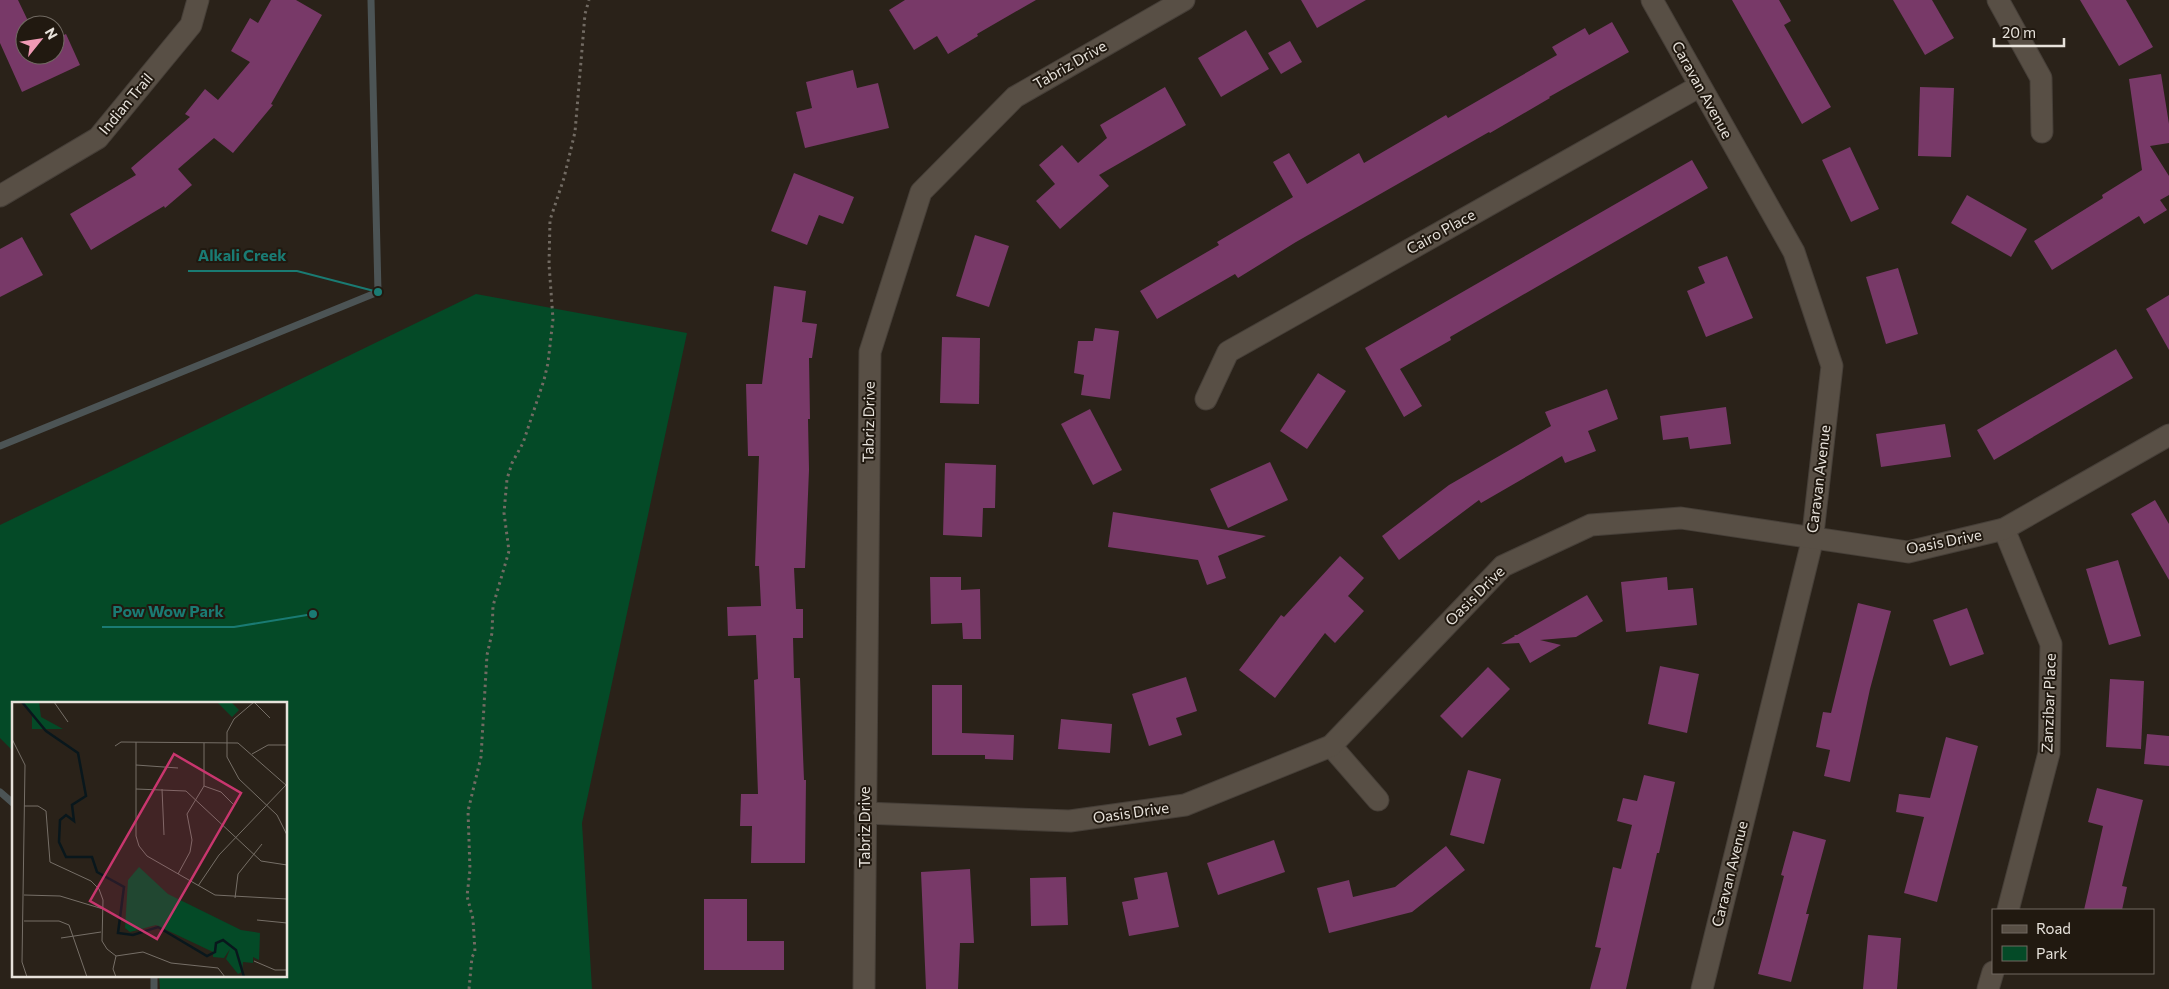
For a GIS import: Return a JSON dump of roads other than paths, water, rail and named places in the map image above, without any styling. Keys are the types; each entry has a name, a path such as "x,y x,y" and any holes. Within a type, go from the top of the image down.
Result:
{"street":[{"name":"Indian Trail","path":"0,196 98,138 191,25 198,0"},
{"name":"Tabriz Drive","path":"864,989 870,352 921,192 1015,97 1184,0"},
{"name":"Caravan Avenue","path":"1652,0 1794,252 1832,366 1812,537 1702,989"},
{"path":"1998,0 2041,78 2042,132"},
{"name":"Cairo Place","path":"1206,399 1228,352 1700,86"},
{"name":"Oasis Drive","path":"865,813 1070,821 1185,805 1331,746 1503,566 1591,525 1681,518 1908,552 2004,529 2169,435"},
{"name":"Zanzibar Place","path":"2004,529 2051,644 2049,753 2008,909"},
{"path":"1331,746 1378,800"},
{"path":"1988,989 1992,974"}],"waterway":[{"path":"0,446 378,292 371,0"},
{"path":"0,792 12,802"},
{"path":"154,976 154,989"}],"place":[{"name":"Alkali Creek","path":"378,292"},
{"name":"Pow Wow Park","path":"313,614"}]}
